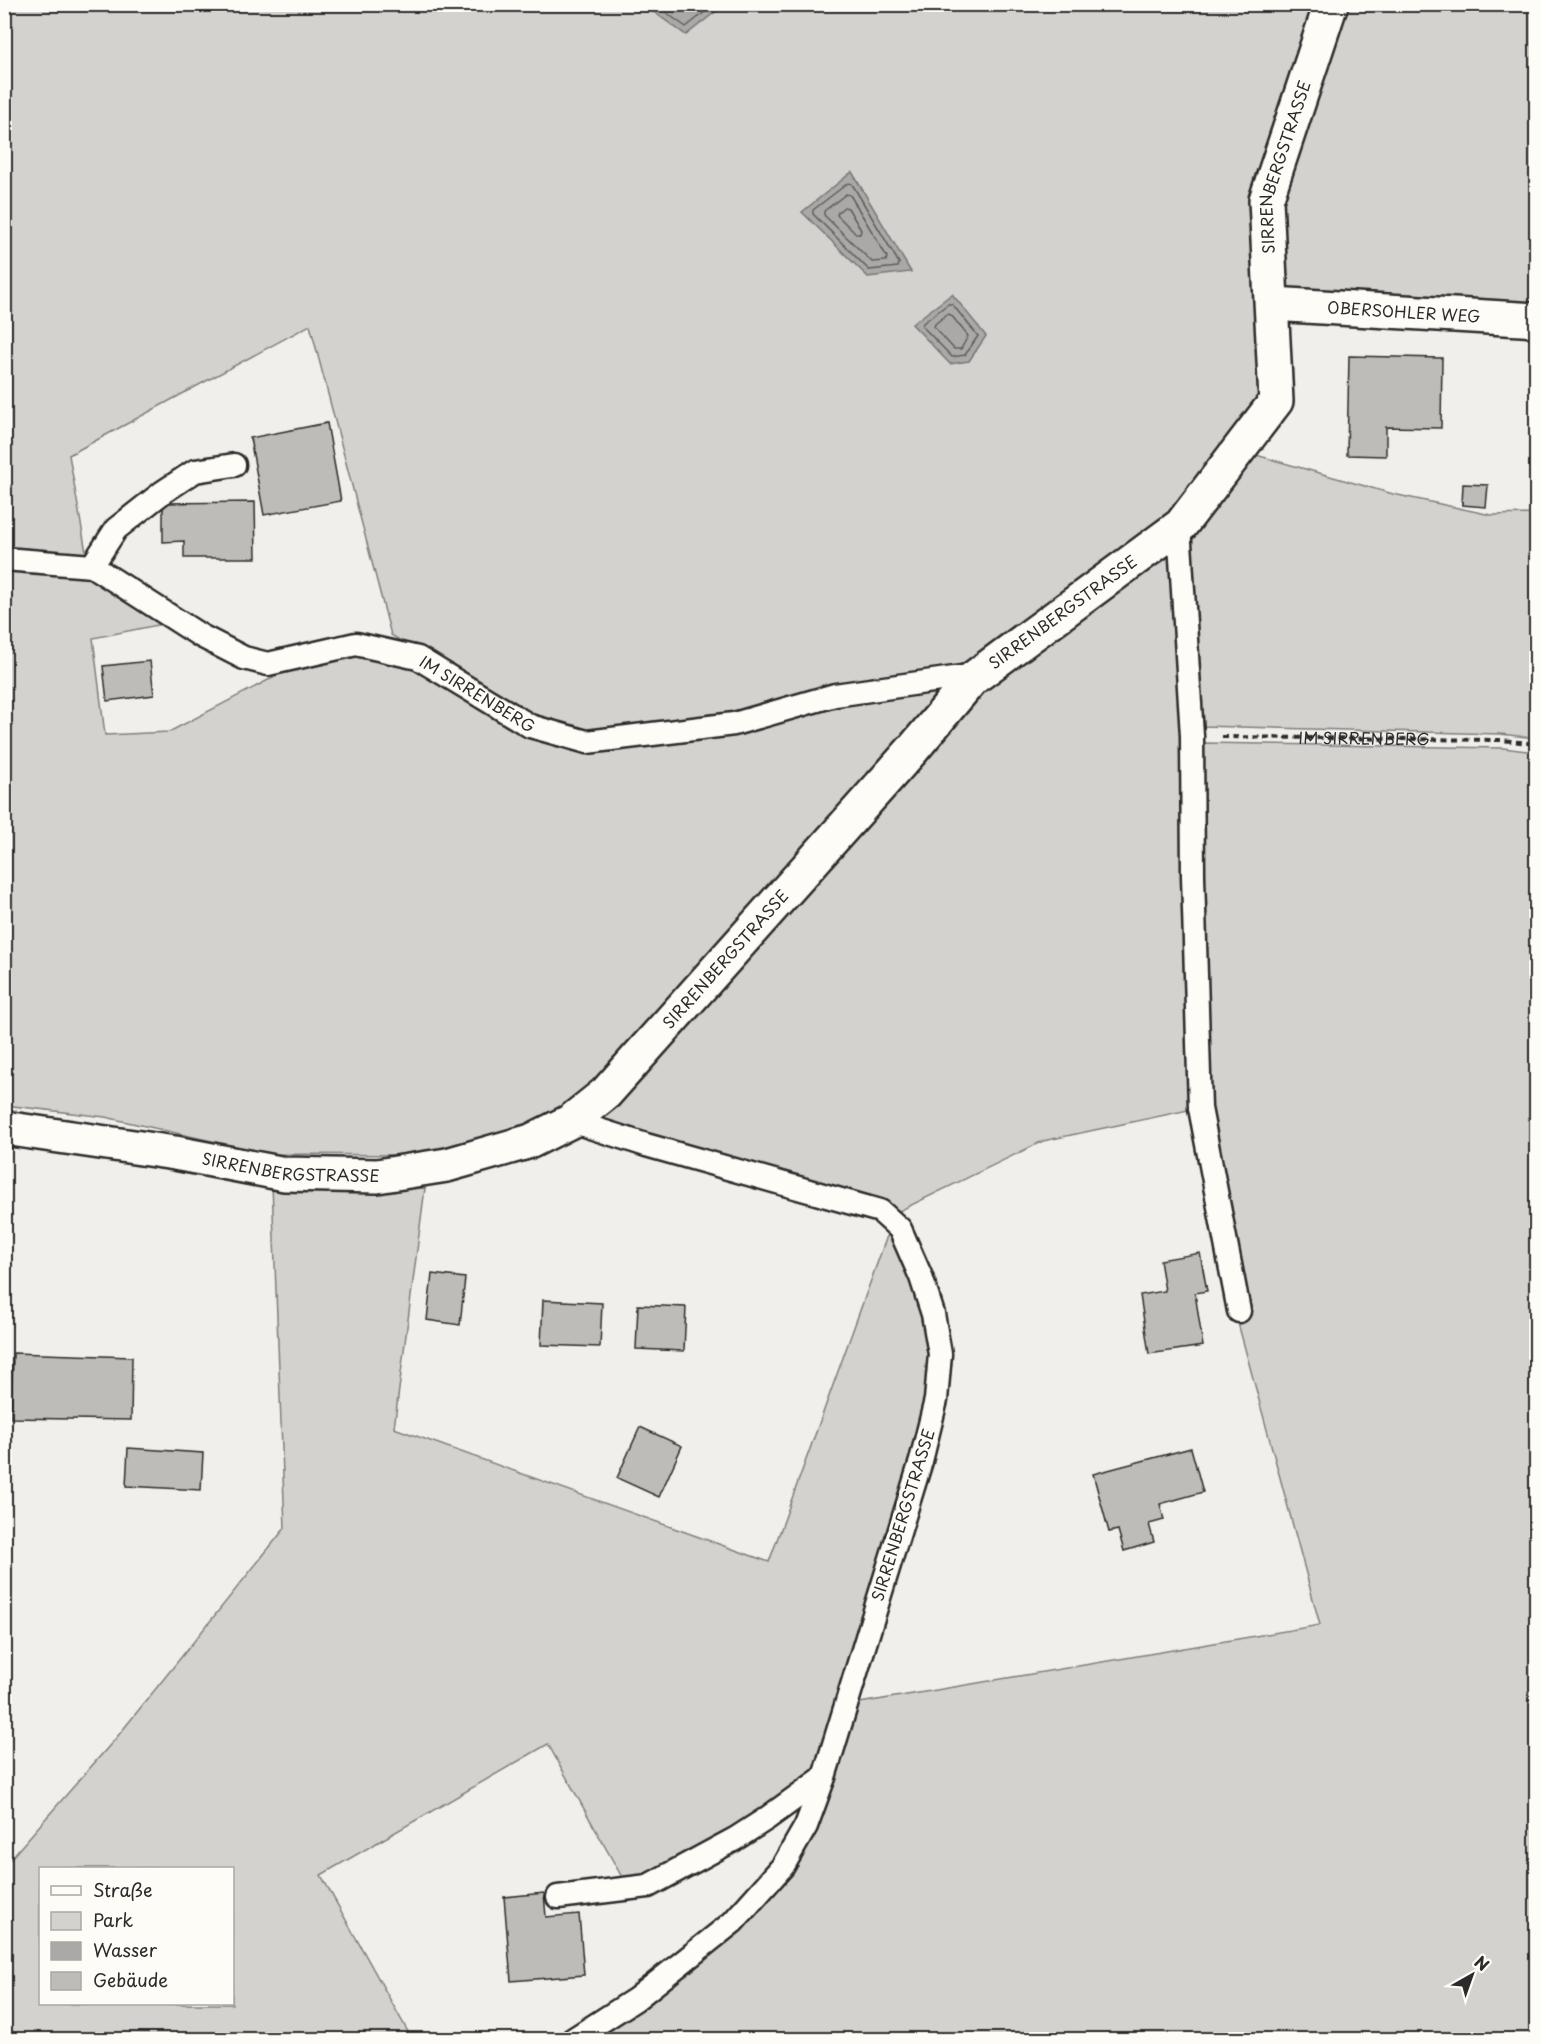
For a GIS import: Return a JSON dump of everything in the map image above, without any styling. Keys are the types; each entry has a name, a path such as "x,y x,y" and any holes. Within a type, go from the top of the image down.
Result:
{"street":[{"name":"SIRRENBERGSTRASSE","path":"4,1128 176,1153 285,1174 377,1176 447,1165 531,1141 570,1121 606,1093 906,757 972,679 1179,526 1276,401 1266,200 1331,4"},
{"name":"OBERSOHLER WEG","path":"1272,304 1536,320"}],"lane":[{"path":"92,566 116,529 164,492 195,471 234,465"},
{"path":"1179,526 1192,736 1193,876 1200,1108 1239,1311"},
{"name":"IM SIRRENBERG","path":"4,559 92,566 201,636 244,658 268,664 356,644 418,658 530,726 587,742 734,724 835,695 961,677 972,679"},
{"name":"SIRRENBERGSTRASSE","path":"570,1121 646,1145 880,1210 900,1229 921,1277 933,1314 939,1354 936,1400 918,1472 824,1777 806,1826 783,1866 734,1922 636,1999 572,2040"},
{"path":"558,1897 648,1886 751,1829 824,1777"}],"path":[{"name":"IM SIRRENBERG","path":"1192,736 1502,740 1536,744"}],"green space":[{"path":"4,5 1326,5 1256,201 1268,404 1180,513 962,670 731,718 585,735 532,721 391,635 310,325 69,455 87,558 5,555"},
{"path":"1340,5 1536,5 1536,315 1275,300 1274,210"},
{"path":"1249,453 1393,494 1491,515 1536,514 1536,738 1500,734 1201,726 1186,530"},
{"path":"1172,542 1198,1108 1043,1141 895,1213 592,1118 980,686"},
{"path":"5,565 95,575 173,622 93,638 105,735 169,732 295,666 370,651 405,661 590,752 837,701 957,683 587,1095 525,1131 419,1155 270,1154 105,1117 5,1105"},
{"path":"1201,743 1503,748 1536,752 1536,2039 582,2040 761,1899 854,1704 1320,1625 1238,1323 1245,1317 1202,1107"},
{"path":"272,1185 348,1192 425,1188 394,1428 769,1562 891,1225 916,1278 932,1352 930,1399 820,1772 760,1814 649,1874 623,1879 548,1744 321,1875 412,2039 5,2040 5,1865 117,1737 285,1528"}],"water":[{"path":"644,5 724,5 686,35"},
{"path":"852,172 911,272 868,277 802,212"},
{"path":"952,294 986,336 969,361 950,364 912,324"}],"building":[{"path":"1349,356 1442,358 1441,428 1386,427 1386,456 1347,455"},
{"path":"327,423 341,501 264,515 250,438"},
{"path":"1463,484 1488,485 1486,507 1462,505"},
{"path":"255,502 256,558 184,558 184,541 163,542 163,503"},
{"path":"150,661 154,695 107,701 103,666"},
{"path":"1200,1253 1207,1291 1195,1293 1203,1346 1149,1354 1140,1295 1165,1291 1160,1260"},
{"path":"432,1274 465,1278 460,1325 427,1320"},
{"path":"543,1300 602,1303 600,1347 541,1345"},
{"path":"638,1305 686,1307 684,1351 636,1349"},
{"path":"13,1353 132,1357 131,1420 11,1418"},
{"path":"640,1427 682,1446 659,1497 617,1478"},
{"path":"128,1448 203,1453 201,1490 126,1486"},
{"path":"1191,1448 1203,1492 1160,1504 1164,1520 1149,1524 1154,1542 1124,1551 1118,1530 1109,1532 1093,1474"},
{"path":"544,1893 546,1917 579,1914 584,1975 511,1981 504,1897"}]}
